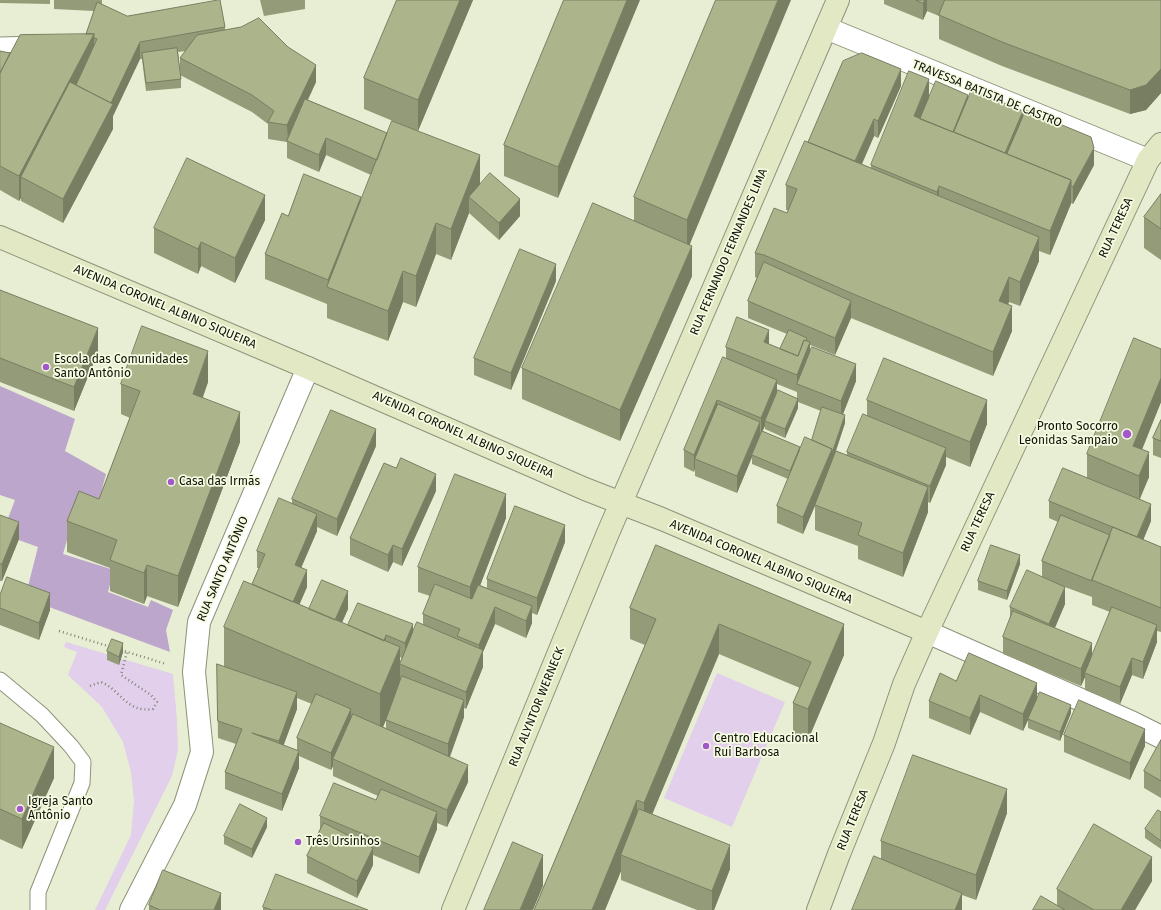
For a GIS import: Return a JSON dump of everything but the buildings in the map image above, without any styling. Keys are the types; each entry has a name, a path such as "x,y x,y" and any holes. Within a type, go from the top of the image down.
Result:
{"main road":[{"name":"RUA FERNANDO FERNANDES LIMA","path":"621,503 838,0"},
{"name":"RUA TERESA","path":"818,910 884,743 904,684 927,632 1154,152"},
{"name":"AVENIDA CORONEL ALBINO SIQUEIRA","path":"0,237 308,368 585,489 662,519 927,632"},
{"name":"RUA ALYNTOR WERNECK","path":"453,910 621,503"}],"street":[{"name":"TRAVESSA BATISTA DE CASTRO","path":"826,28 1154,152"},
{"name":"RUA SANTO ANTÔNIO","path":"131,910 184,805 202,752 194,672 199,622 308,368"},
{"path":"927,632 1161,736"}],"lane":[{"path":"0,45 51,43"},
{"path":"0,680 42,715 71,746 82,762 82,783 38,892 38,910"}],"path":[{"path":"59,631 194,672"},
{"path":"90,686 101,682 109,686 123,700 132,706 144,711 153,709 157,702 151,695 121,675 127,652"}],"shaded area":[{"path":"0,386 75,419 65,451 106,474 95,516 74,516 63,554 114,570 108,592 148,607 151,600 173,610 166,630 170,652 25,598 38,547 2,534 15,500 0,495"},
{"path":"66,642 173,674 178,750 172,776 105,910 95,910 131,835 134,801 131,772 123,742 102,707 68,675 77,652 64,647"},
{"path":"717,673 785,702 732,827 664,798"}],"place":[{"name":"Escola das Comunidades Santo Antônio","path":"46,367"},
{"name":"Pronto Socorro Leonidas Sampaio","path":"1127,434"},
{"name":"Casa das Irmãs","path":"171,482"},
{"name":"Centro Educacional Rui Barbosa","path":"706,746"},
{"name":"Igreja Santo Antônio","path":"20,809"},
{"name":"Três Ursinhos","path":"298,842"}]}
